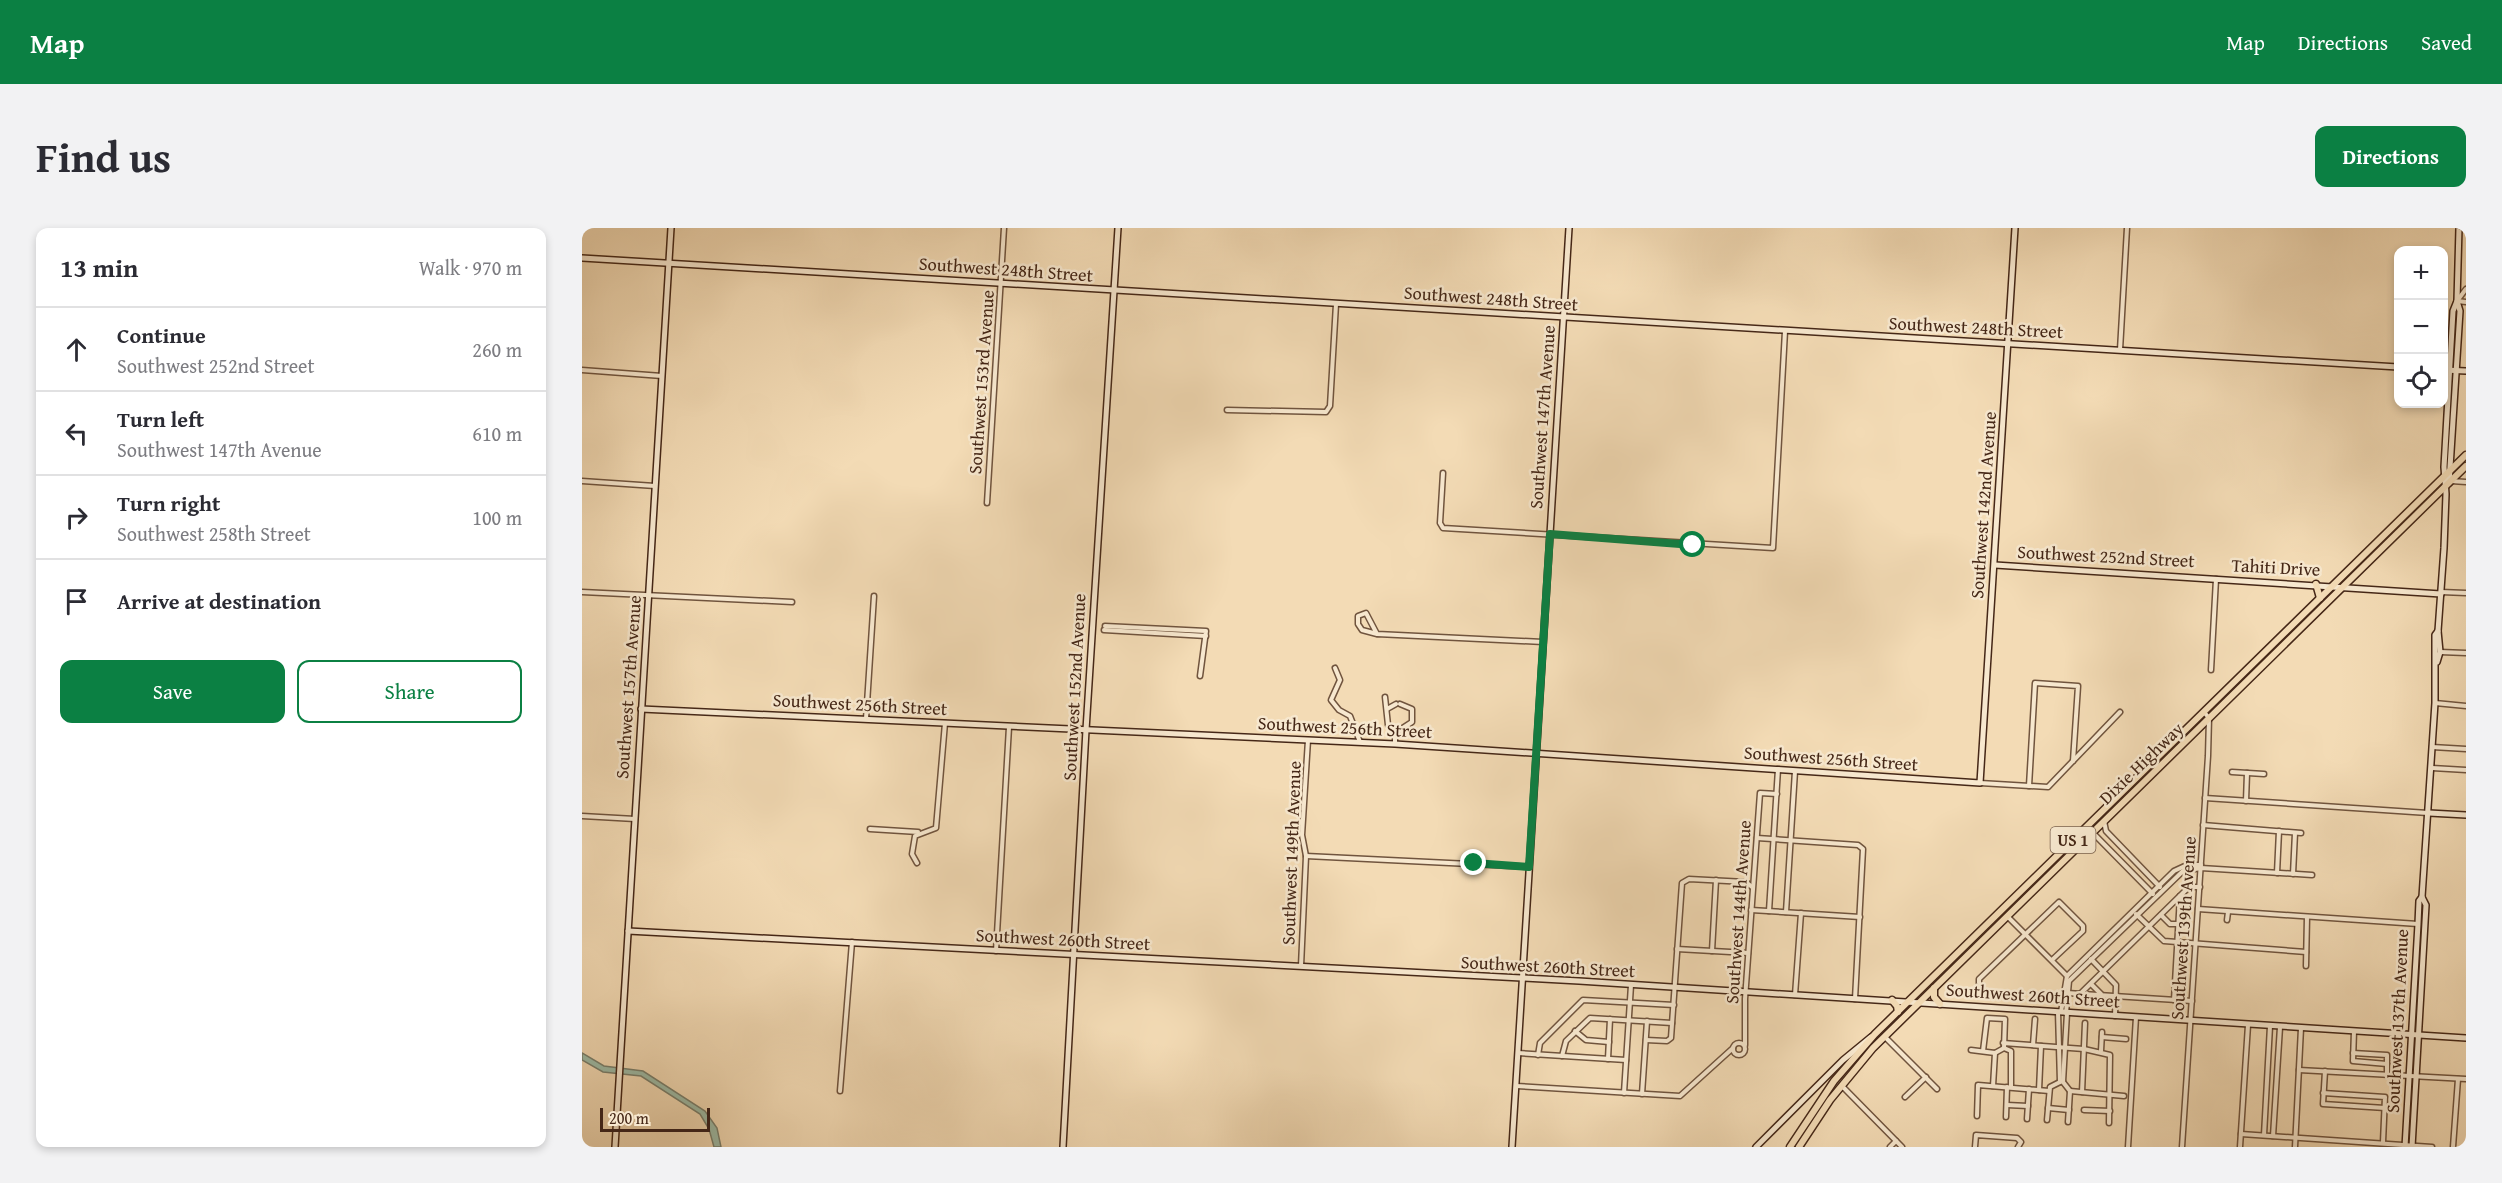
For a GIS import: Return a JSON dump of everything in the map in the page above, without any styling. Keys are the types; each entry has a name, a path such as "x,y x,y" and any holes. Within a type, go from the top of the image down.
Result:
{"highway":[{"name":"Dixie Highway","path":"1841,1085 1919,1002 2397,534 2446,481 2451,470 2466,455"},
{"name":"Dixie Highway","path":"1875,1034 2425,495 2466,466"},
{"path":"2397,534 2399,526 2419,506 2425,495"},
{"path":"2316,584 2320,598"},
{"path":"1934,988 1934,997 1940,1004"},
{"path":"1892,1000 1898,1012"},
{"name":"US 1","path":"1790,1147 1834,1081 1875,1034"},
{"path":"1834,1081 1841,1085"},
{"name":"US 1","path":"1799,1147 1841,1085"}],"street":[{"name":"Southwest 157th Avenue","path":"615,1147 671,228"},
{"name":"Southwest 153rd Avenue","path":"987,503 1004,228"},
{"name":"Southwest 152nd Avenue","path":"1063,1147 1086,730 1118,228"},
{"name":"Southwest 147th Avenue","path":"1512,1147 1569,228"},
{"name":"Southwest 142nd Avenue","path":"1980,783 2015,228"},
{"path":"2120,351 2127,228"},
{"name":"Southwest 137th Avenue","path":"2451,470 2460,311 2457,301 2459,228"},
{"name":"Southwest 248th Street","path":"582,258 2394,367"},
{"path":"2457,301 2466,289"},
{"path":"2457,301 2466,302"},
{"name":"Southwest 137th Avenue","path":"2448,360 2453,311 2457,301"},
{"path":"1227,410 1322,414 1330,406 1336,303"},
{"path":"1443,473 1440,523 1443,528 1773,548 1785,331"},
{"path":"582,370 662,376"},
{"path":"2448,370 2466,371"},
{"name":"Southwest 137th Avenue","path":"2412,1146 2412,1077 2419,901 2422,897 2432,768 2436,664 2434,655 2441,593 2446,494 2447,408"},
{"path":"2459,473 2466,482"},
{"path":"582,481 655,486"},
{"path":"2446,481 2466,482"},
{"name":"Southwest 252nd Street","path":"1995,565 2216,578"},
{"path":"2211,670 2216,578"},
{"name":"Tahiti Drive","path":"2216,578 2333,585"},
{"path":"2333,585 2466,593"},
{"path":"582,592 792,602"},
{"path":"866,719 874,596"},
{"path":"1377,634 1366,613 1358,616 1358,624 1362,630 1377,634 1543,642"},
{"path":"1104,628 1206,636 1200,676"},
{"name":"Southwest 137th Avenue","path":"2436,664 2440,652 2438,631"},
{"path":"2440,652 2466,653"},
{"path":"1335,668 1340,680 1331,700 1339,710 1350,716 1360,742"},
{"path":"2029,786 2035,683 2078,686 2073,761"},
{"path":"1385,696 1388,725 1395,733 1395,744"},
{"path":"2435,703 2466,706"},
{"path":"1386,710 1398,704 1412,709 1412,722 1395,733"},
{"name":"Southwest 256th Street","path":"641,709 1360,742 2048,787 2073,761"},
{"path":"2073,761 2120,712"},
{"path":"2204,712 2209,718"},
{"name":"Southwest 139th Avenue","path":"2182,1147 2209,718"},
{"path":"870,829 933,832 936,828 945,723"},
{"path":"996,951 1009,727"},
{"name":"Southwest 149th Avenue","path":"1300,968 1306,856 1302,836 1308,740"},
{"path":"2432,747 2466,749"},
{"path":"2432,768 2466,770"},
{"path":"1769,911 1778,769"},
{"path":"1786,912 1795,770"},
{"path":"2232,772 2264,774"},
{"path":"2246,801 2247,773"},
{"name":"Southwest 144th Avenue","path":"1745,1045 1743,1033 1745,992 1760,793 1777,794"},
{"path":"2205,798 2466,815"},
{"path":"582,816 635,819"},
{"path":"2104,821 2105,830 2161,887"},
{"path":"2203,825 2298,833 2293,874"},
{"path":"2277,873 2279,831"},
{"path":"917,863 912,854 912,847 918,832"},
{"path":"2093,832 2154,894"},
{"path":"1757,838 1862,847 1855,999"},
{"path":"1306,856 1529,867"},
{"path":"2062,1065 2066,1048 2063,1012 2069,981 2161,887 2183,871 2201,867 2312,875"},
{"path":"1646,1040 1670,1040 1682,883 1689,879 1716,880 1747,883 1752,887"},
{"path":"1712,951 1716,880"},
{"path":"2080,994 2189,887 2200,887"},
{"path":"2174,1000 2180,896"},
{"name":"Southwest 137th Avenue","path":"2414,1035 2426,905 2422,897"},
{"path":"1979,983 1979,979 2060,902 2083,926 2083,931 2052,960"},
{"path":"2198,909 2418,924"},
{"path":"1751,910 1860,917"},
{"path":"2227,920 2228,912"},
{"path":"1795,995 1801,913"},
{"path":"2135,913 2161,940 2307,952"},
{"path":"2124,1096 2070,1091 2061,1082 2060,1047 2067,976 2135,913"},
{"path":"2161,915 2170,924 2178,924"},
{"path":"2007,916 2067,976"},
{"path":"2306,966 2307,918"},
{"name":"Southwest 260th Street","path":"628,931 1892,1000 2466,1038"},
{"path":"840,1091 852,942"},
{"path":"1677,949 1748,954"},
{"path":"2091,959 2116,985 2115,1016"},
{"path":"2091,984 2102,995"},
{"path":"1624,1093 1631,985"},
{"path":"2067,993 2192,1001"},
{"path":"1538,1055 1540,1043 1583,1000 1674,1005"},
{"path":"2128,1147 2136,1017"},
{"path":"1562,1056 1565,1043 1590,1018 1672,1023"},
{"path":"1983,1051 1987,1018 2005,1019 2004,1046"},
{"path":"1608,1059 1610,1019"},
{"path":"2033,1046 2035,1019"},
{"path":"1642,1094 1647,1021"},
{"path":"2082,1092 2085,1023"},
{"path":"2240,1147 2248,1025"},
{"path":"2264,1135 2270,1026"},
{"path":"2273,1136 2280,1027"},
{"path":"2295,1147 2301,1028"},
{"path":"1575,1031 1586,1040 1609,1041"},
{"path":"2354,1031 2355,1062 2387,1064"},
{"path":"1515,1086 1682,1095 1735,1046 1743,1033"},
{"path":"1756,1147 1860,1044 1875,1034"},
{"path":"2101,1051 2102,1034 2126,1039"},
{"path":"1885,1036 1938,1089"},
{"path":"1725,1056 1744,1054 1745,1045 1735,1046"},
{"path":"1735,1046 1736,1054"},
{"path":"2004,1046 2011,1051 2012,1057 2006,1117"},
{"path":"1971,1050 1995,1053 2004,1046 2041,1046 2101,1051 2110,1055 2112,1059 2109,1123"},
{"path":"2039,1090 2041,1046"},
{"path":"1518,1053 1626,1060"},
{"path":"1993,1086 1995,1053"},
{"path":"2353,1053 2387,1056 2387,1075"},
{"path":"2299,1070 2466,1079"},
{"path":"2325,1071 2323,1104 2385,1108"},
{"path":"1905,1097 1926,1077"},
{"name":"Southwest 137th Avenue","path":"2405,1145 2412,1077"},
{"path":"2452,1147 2458,1079"},
{"path":"1823,1081 1834,1081"},
{"path":"2047,1120 2049,1091 2051,1086 2061,1082"},
{"path":"1841,1085 1902,1147"},
{"path":"1977,1116 1978,1085 2049,1091"},
{"path":"2027,1119 2029,1089"},
{"path":"2068,1122 2070,1091"},
{"path":"2323,1093 2385,1097 2383,1142"},
{"path":"2007,1105 2028,1106"},
{"path":"2048,1108 2069,1110"},
{"path":"2084,1110 2110,1111"},
{"path":"2241,1134 2433,1147"},
{"path":"1975,1147 1976,1135 2017,1138 2019,1145"},
{"path":"1890,1147 1896,1141"}],"shaded area":[{"path":"582,1053 604,1066 643,1071 705,1111 717,1128 721,1147 714,1147 709,1129 700,1114 641,1076 603,1072 582,1060"}],"route":[{"path":"1474,863 1529,867 1550,534 1693,545"}]}
